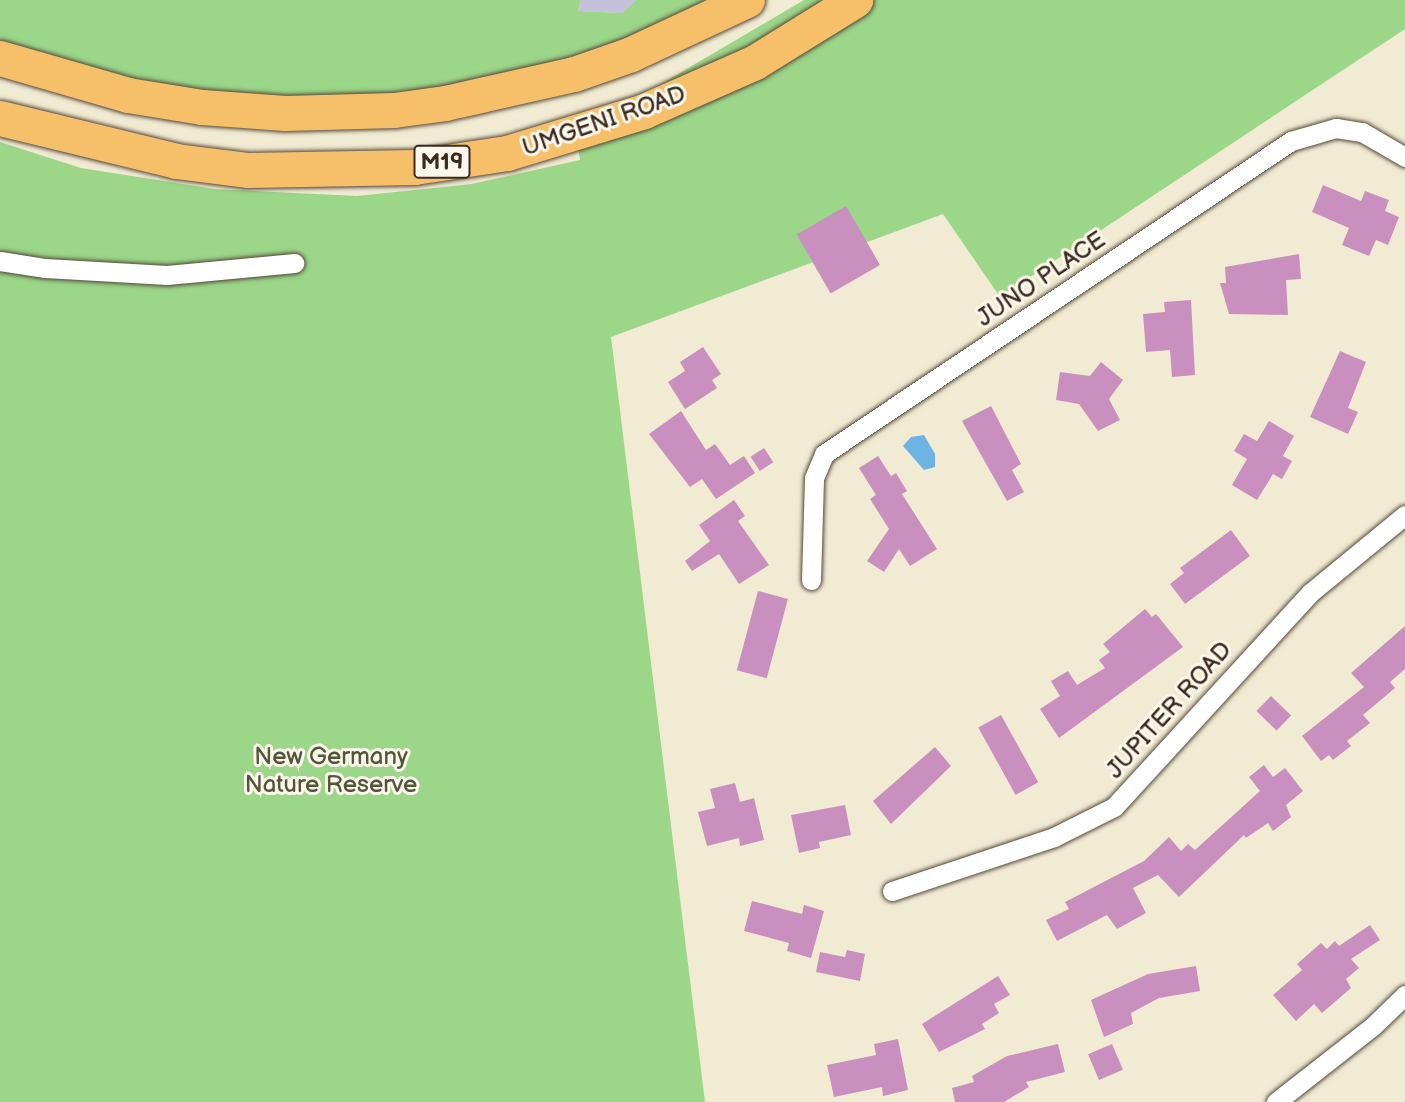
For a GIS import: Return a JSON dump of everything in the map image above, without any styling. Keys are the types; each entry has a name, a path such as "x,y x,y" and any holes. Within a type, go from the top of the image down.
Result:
{"highway":[{"name":"M19","path":"0,58 128,95 202,107 285,113 394,110 444,103 574,74 643,49 747,0"},
{"name":"UMGENI ROAD","path":"0,118 141,153 248,170 414,167 507,153 644,111 755,62 855,0"}],"street":[{"name":"JUNO PLACE","path":"811,580 814,478 824,454 1291,141 1336,128 1362,132 1405,157"},
{"path":"0,261 45,268 167,275 294,262"},
{"name":"JUPITER ROAD","path":"892,891 1054,837 1114,807 1310,593 1405,515"},
{"path":"1276,1102 1373,1026 1405,995"}],"shaded area":[{"path":"581,0 636,0 622,13 578,11"}],"green space":[{"path":"0,0 581,0 578,11 622,13 636,0 740,0 573,71 279,109 0,53"},
{"name":"New Germany Nature Reserve","path":"804,0 1405,0 1405,29 1000,297 943,214 611,337 705,1102 0,1102 0,142 81,168 215,189 357,196 472,184 580,160 576,134"}],"water":[{"path":"924,435 935,454 935,467 924,470 903,446 911,437"}],"building":[{"path":"1323,185 1361,201 1365,191 1389,200 1385,211 1399,217 1388,245 1376,240 1369,256 1342,245 1349,228 1312,212"},
{"path":"846,206 880,265 831,293 797,234"},
{"path":"1299,254 1301,279 1286,280 1288,315 1229,314 1220,283 1226,283 1225,267"},
{"path":"1191,300 1195,375 1172,377 1170,350 1146,352 1143,314 1165,312 1164,302"},
{"path":"703,347 721,374 712,380 717,388 685,409 668,382 685,371 680,362"},
{"path":"1340,351 1366,362 1348,408 1358,412 1348,434 1310,417"},
{"path":"1101,362 1123,380 1109,399 1120,420 1098,431 1079,404 1056,400 1060,372 1090,376"},
{"path":"991,406 1021,464 1012,470 1024,492 1007,501 962,421"},
{"path":"681,411 706,450 715,444 730,465 744,456 755,473 716,499 702,479 690,487 649,434"},
{"path":"1269,421 1294,436 1283,456 1292,461 1282,479 1273,474 1257,500 1232,485 1247,459 1234,451 1244,434 1257,441"},
{"path":"764,448 773,462 760,471 751,457"},
{"path":"878,456 891,476 896,473 907,491 902,494 937,549 910,566 899,549 884,572 867,561 889,529 870,499 876,495 859,468"},
{"path":"734,500 745,516 738,521 769,565 739,584 719,554 692,571 685,561 710,541 699,525"},
{"path":"1231,530 1250,556 1185,604 1170,584 1184,573 1180,568"},
{"path":"758,591 788,599 767,678 737,670"},
{"path":"1145,609 1152,617 1156,614 1183,647 1059,738 1040,709 1060,696 1051,681 1068,671 1077,685 1105,668 1099,660 1110,652 1103,644"},
{"path":"1405,626 1405,669 1390,682 1395,688 1363,715 1370,723 1347,741 1351,746 1333,760 1329,755 1321,761 1302,736 1364,687 1351,673"},
{"path":"1271,696 1291,715 1277,731 1256,711"},
{"path":"1001,715 1038,782 1016,795 978,728"},
{"path":"935,747 951,766 891,824 873,801"},
{"path":"1264,765 1273,777 1285,768 1303,791 1286,805 1291,817 1273,831 1268,823 1246,838 1244,835 1179,897 1158,875 1133,888 1146,913 1117,929 1107,915 1057,941 1046,920 1069,909 1065,902 1144,861 1169,837 1181,851 1188,844 1195,850 1260,791 1249,777"},
{"path":"735,783 740,802 754,798 764,840 740,846 739,838 707,846 698,812 715,808 710,789"},
{"path":"845,805 851,835 819,842 820,848 799,853 791,815"},
{"path":"752,901 802,914 804,905 824,911 811,958 787,951 789,943 744,931"},
{"path":"1370,925 1380,940 1351,959 1359,968 1346,979 1351,988 1322,1013 1314,1004 1296,1021 1273,995 1302,970 1297,964 1321,943 1327,949 1335,941 1339,946"},
{"path":"847,950 865,954 860,981 816,972 820,952 845,957"},
{"path":"1196,966 1200,991 1159,998 1131,1013 1133,1024 1104,1037 1091,1000 1148,974"},
{"path":"998,976 1010,995 994,1004 999,1013 982,1024 985,1029 939,1052 922,1024"},
{"path":"898,1039 908,1090 883,1096 882,1087 834,1097 827,1065 876,1055 874,1044"},
{"path":"1058,1044 1065,1072 1026,1082 1029,1087 1004,1102 955,1102 952,1088 974,1082 972,1076 1007,1056"},
{"path":"1112,1044 1123,1070 1099,1080 1088,1054"}]}
